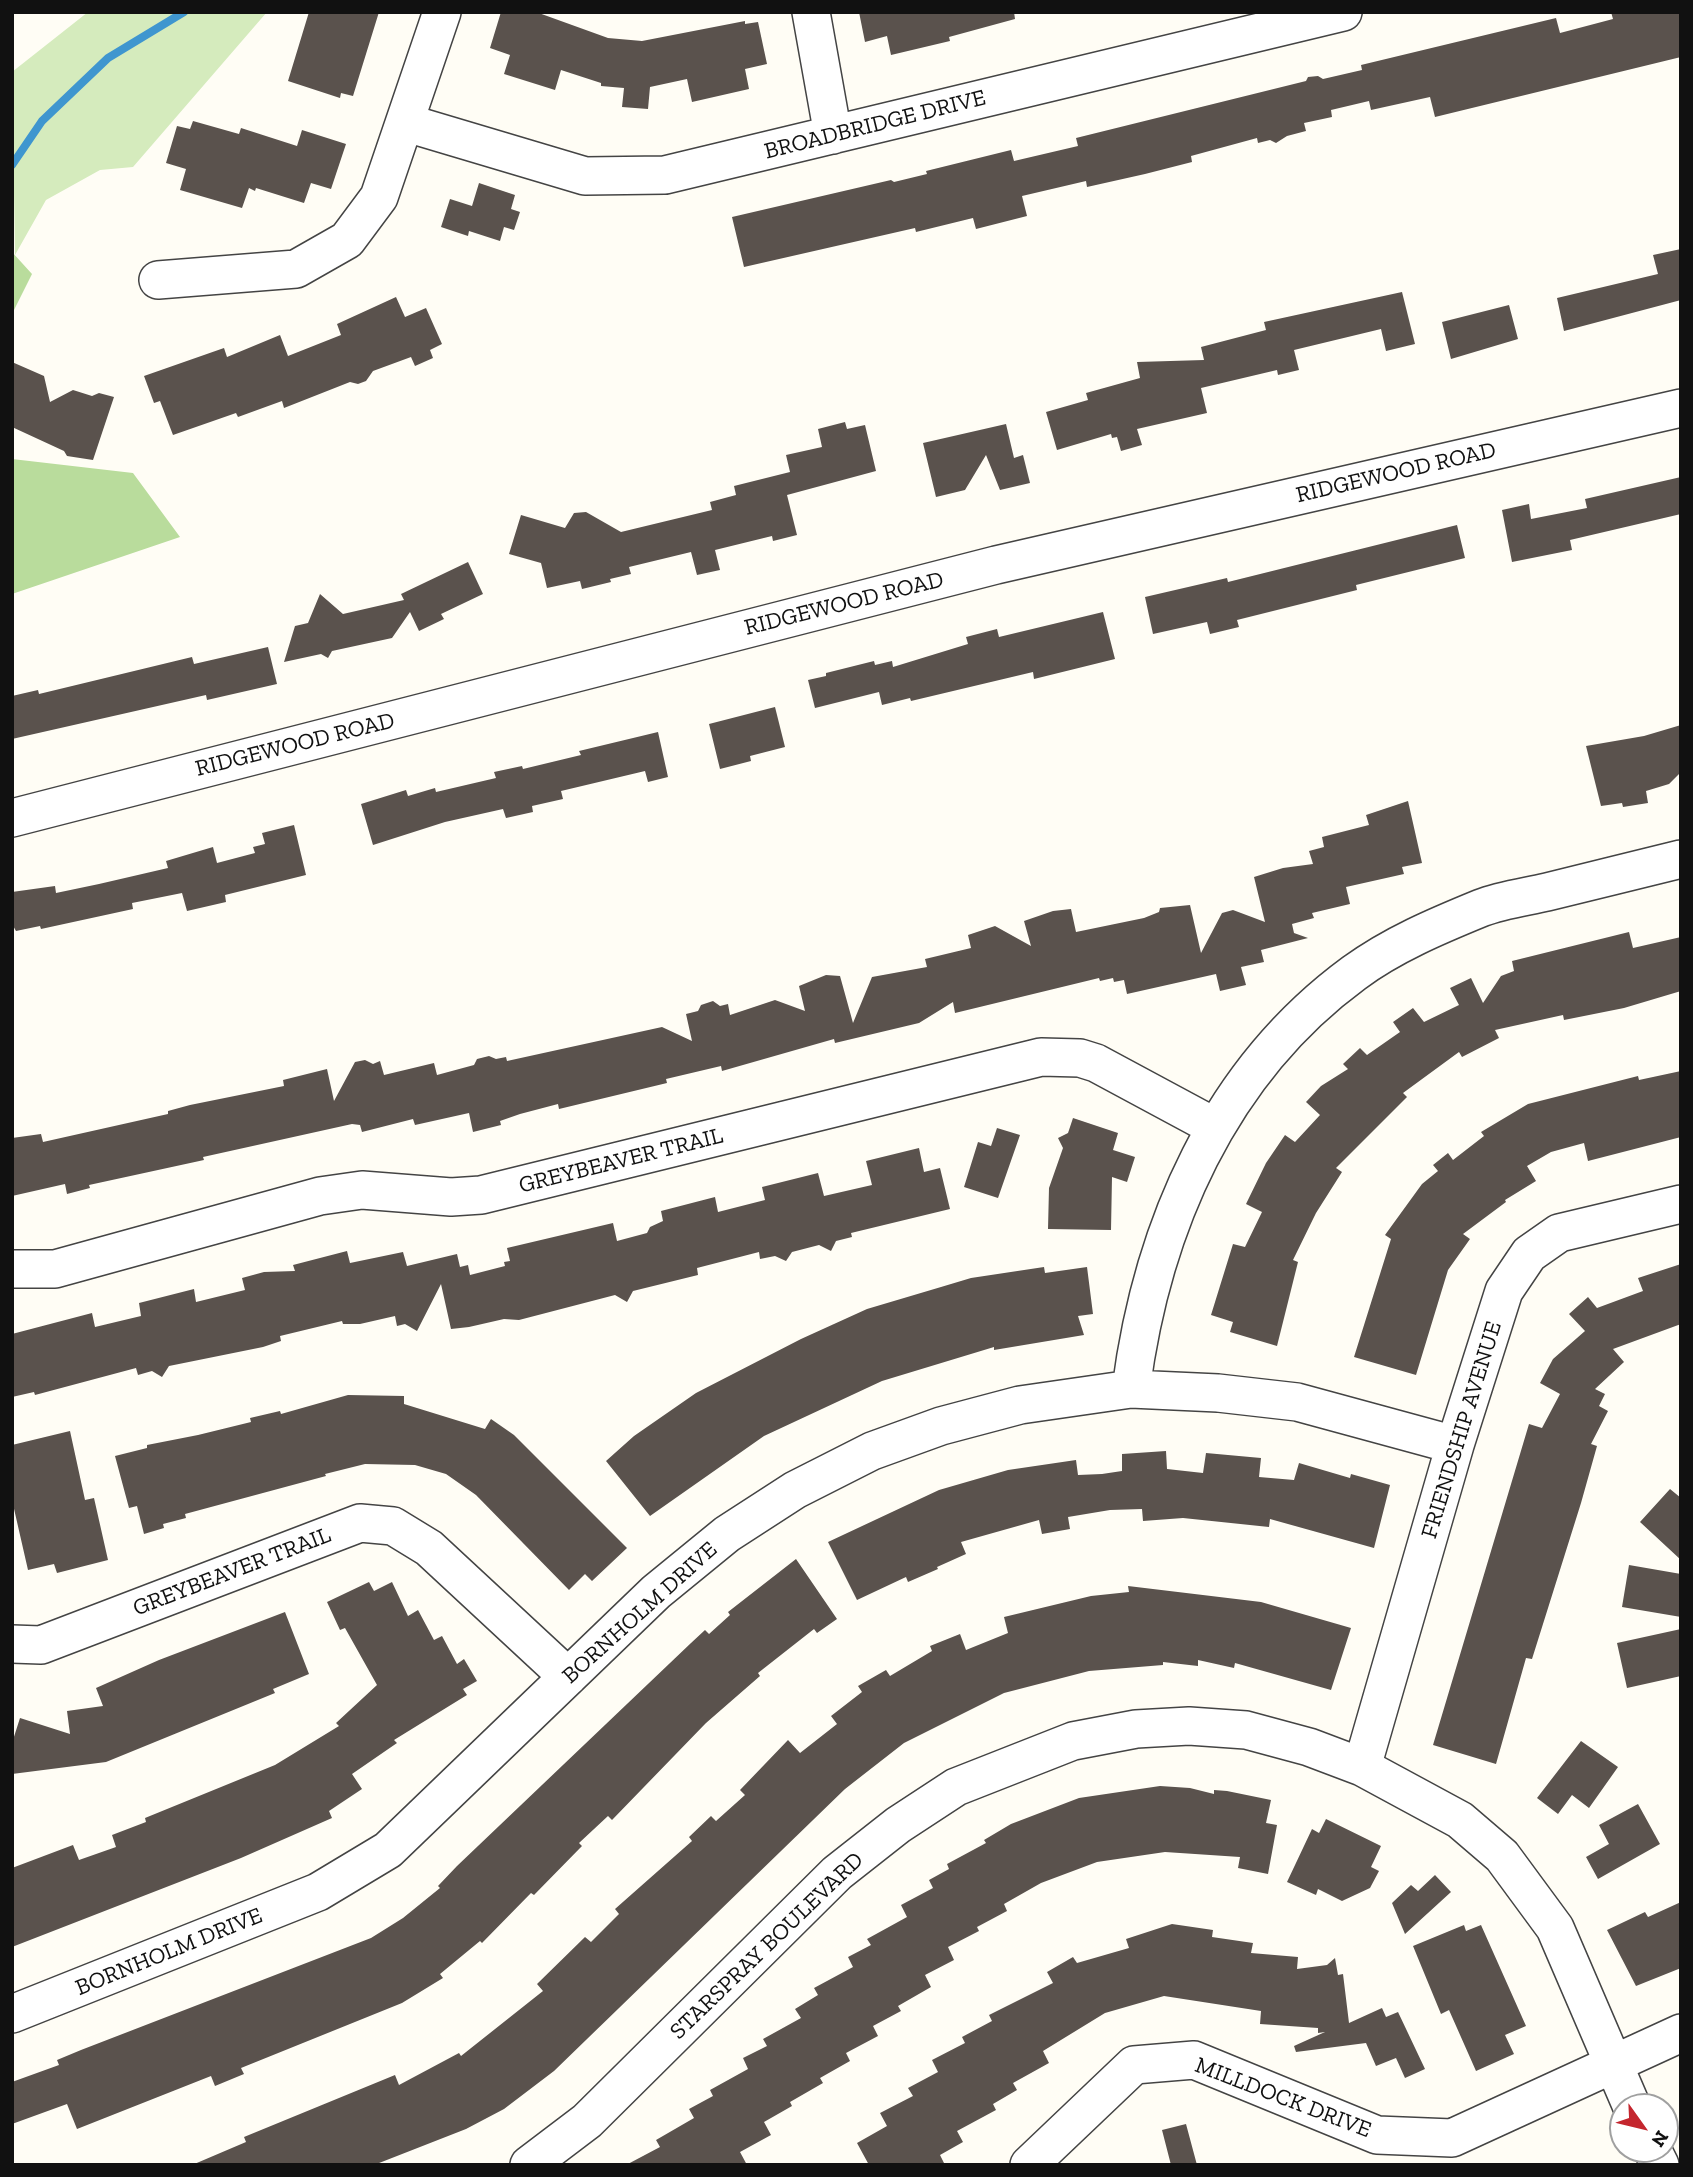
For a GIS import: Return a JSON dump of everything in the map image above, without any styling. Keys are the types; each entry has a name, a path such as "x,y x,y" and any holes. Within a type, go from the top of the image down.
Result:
{"street":[{"path":"158,280 296,269 347,240 379,197 407,123 442,12"},
{"path":"811,12 832,135"},
{"name":"BROADBRIDGE DRIVE","path":"407,123 585,176 665,175 1343,12"},
{"name":"RIDGEWOOD ROAD","path":"12,818 996,565 1681,408"},
{"path":"1131,1389 1136,1355 1163,1242 1176,1204 1215,1127 1242,1084 1294,1024 1355,972 1409,939 1484,907 1681,859"},
{"name":"GREYBEAVER TRAIL","path":"12,1269 55,1269 320,1196 362,1190 451,1196 481,1195 1041,1057 1080,1058 1096,1063 1215,1127"},
{"name":"FRIENDSHIP AVENUE","path":"1362,1768 1455,1445 1504,1291 1529,1254 1559,1233 1681,1204"},
{"name":"BORNHOLM DRIVE","path":"12,2014 318,1892 388,1850 656,1591 727,1534 795,1490 872,1451 941,1426 1020,1405 1131,1389 1218,1393 1297,1402 1455,1445"},
{"name":"GREYBEAVER TRAIL","path":"12,1644 41,1645 360,1523 393,1526 429,1548 568,1677"},
{"name":"STARSPRAY BOULEVARD","path":"529,2165 587,2121 837,1873 898,1825 956,1787 1073,1741 1136,1729 1189,1726 1246,1730 1309,1747 1362,1768 1460,1820 1502,1856 1555,1928 1625,2093"},
{"name":"MILLDOCK DRIVE","path":"1029,2165 1134,2065 1194,2060 1377,2135 1452,2138 1681,2033"}],"green space":[{"path":"88,12 267,12 133,167 100,170 46,200 15,255 12,72"},
{"path":"12,252 32,274 12,314"},
{"path":"12,459 133,473 180,537 12,594"}],"building":[{"path":"309,12 379,12 353,96 341,93 340,98 288,81"},
{"path":"501,12 536,12 608,38 642,41 745,21 745,24 758,22 767,64 745,69 749,89 692,102 687,79 650,87 648,109 622,107 624,88 601,86 601,83 561,70 555,90 504,74 510,55 490,48"},
{"path":"859,12 1014,12 1015,19 949,37 950,41 891,55 887,36 865,42"},
{"path":"1611,12 1681,12 1681,57 1435,117 1430,97 1371,110 1369,101 1331,110 1332,117 1304,123 1306,131 1287,136 1276,143 1270,140 1258,143 1257,138 1191,156 1192,162 1145,174 1087,187 1086,181 1022,196 1027,216 976,229 973,218 916,232 915,228 744,267 732,217 891,180 894,182 927,174 926,171 1011,150 1014,161 1078,146 1076,138 1306,81 1308,77 1318,76 1323,79 1362,70 1361,65 1556,18 1560,33 1613,19"},
{"path":"193,121 239,134 241,128 297,146 302,130 346,144 331,189 311,183 304,203 249,188 242,208 180,190 186,169 166,163 177,126 190,129"},
{"path":"479,183 515,195 511,209 520,212 514,230 504,227 500,241 469,231 468,236 441,227 450,199 472,206"},
{"path":"1681,249 1681,300 1564,331 1557,298 1658,274 1653,255"},
{"path":"1402,292 1415,344 1386,351 1381,329 1294,350 1299,370 1278,375 1277,370 1201,388 1207,413 1137,429 1142,445 1121,451 1117,437 1112,438 1111,434 1057,450 1046,412 1088,400 1086,393 1140,378 1137,362 1204,360 1201,347 1266,330 1264,322"},
{"path":"396,297 405,317 426,308 442,344 430,350 433,358 415,366 411,357 373,371 366,381 358,384 350,382 284,408 282,401 238,417 236,413 173,435 160,401 154,403 144,376 224,348 227,357 280,335 288,356 341,335 337,324"},
{"path":"1509,305 1518,339 1451,359 1442,322"},
{"path":"12,362 44,376 50,402 73,390 92,396 99,393 114,397 93,460 67,456 64,451 12,427"},
{"path":"845,422 847,429 865,425 876,471 787,495 797,535 773,541 772,536 715,550 720,570 697,575 691,552 629,567 631,574 610,579 611,582 582,589 580,581 547,588 541,563 509,554 521,515 565,528 574,513 586,512 621,532 712,510 710,502 736,495 734,486 790,472 786,455 822,447 818,429"},
{"path":"1006,424 1014,458 1023,455 1030,483 1000,490 986,455 965,490 936,497 923,443"},
{"path":"1681,477 1681,514 1570,540 1572,550 1512,562 1502,510 1529,504 1531,519 1587,508 1585,499"},
{"path":"1457,525 1465,558 1356,585 1357,590 1237,620 1239,627 1210,634 1207,622 1153,634 1145,597 1227,578 1228,582"},
{"path":"468,562 483,594 441,614 444,619 419,631 410,612 392,638 332,651 328,658 321,654 284,662 295,626 308,623 320,594 343,614 404,600 401,594"},
{"path":"1103,612 1115,659 1034,679 1033,672 911,701 910,698 882,705 879,692 815,708 808,680 826,676 826,673 874,661 875,665 892,661 893,667 968,644 966,637 997,629 999,637"},
{"path":"268,647 277,684 207,700 206,695 12,739 12,696 38,690 39,694 192,657 194,664"},
{"path":"775,707 785,747 750,756 751,761 720,769 709,724"},
{"path":"1681,725 1681,772 1669,784 1646,791 1648,803 1623,807 1622,803 1601,806 1586,746 1644,736"},
{"path":"658,732 668,777 648,782 645,771 561,791 563,799 532,806 533,812 506,818 503,809 445,822 373,845 361,804 406,790 408,796 435,788 436,792 496,778 494,772 522,766 523,769 581,755 579,751"},
{"path":"1408,801 1422,863 1402,867 1404,874 1346,887 1350,904 1312,913 1314,918 1292,924 1294,933 1308,938 1261,950 1264,962 1241,967 1246,985 1220,991 1216,974 1127,994 1124,980 1114,982 1113,978 1100,981 1099,978 955,1013 953,1002 919,1023 835,1043 834,1039 722,1071 721,1066 666,1079 667,1083 559,1109 558,1104 520,1114 500,1121 501,1125 473,1132 469,1113 415,1125 413,1119 362,1132 360,1125 352,1124 89,1185 90,1188 67,1194 65,1184 12,1196 12,1138 41,1134 43,1142 168,1114 168,1111 190,1105 284,1086 283,1080 327,1069 334,1101 355,1062 365,1060 373,1064 380,1061 384,1075 434,1063 437,1075 474,1065 477,1059 489,1056 496,1059 506,1057 507,1061 662,1027 692,1041 686,1014 698,1011 701,1005 713,1001 720,1006 728,1004 730,1015 775,1000 805,1011 799,986 826,975 840,976 853,1023 872,977 927,967 925,959 971,948 968,935 995,926 1031,946 1024,921 1053,911 1071,909 1076,932 1144,918 1159,912 1160,908 1190,905 1201,953 1222,913 1233,910 1265,922 1254,877 1283,868 1313,864 1309,851 1324,847 1322,837 1369,825 1366,815"},
{"path":"294,825 306,875 225,895 226,902 187,911 182,893 132,903 133,909 41,929 40,926 16,931 12,924 12,892 55,886 56,893 99,884 168,868 166,861 213,847 217,863 255,853 253,847 265,844 262,833"},
{"path":"1629,932 1633,948 1681,937 1681,991 1624,1008 1564,1020 1563,1015 1495,1030 1499,1038 1462,1057 1459,1052 1403,1093 1407,1097 1336,1168 1342,1172 1316,1213 1293,1260 1298,1262 1277,1346 1230,1332 1233,1322 1211,1315 1233,1244 1245,1247 1262,1212 1246,1204 1266,1163 1285,1135 1295,1142 1320,1115 1306,1102 1321,1086 1348,1069 1343,1064 1360,1048 1367,1055 1400,1032 1393,1022 1413,1008 1424,1022 1459,1005 1450,988 1471,978 1483,1003 1501,976 1514,971 1512,961"},
{"path":"1681,1071 1681,1137 1588,1161 1584,1143 1551,1152 1527,1166 1536,1181 1505,1200 1506,1202 1463,1234 1470,1239 1448,1270 1416,1375 1354,1357 1391,1239 1385,1235 1422,1184 1438,1171 1433,1165 1448,1153 1453,1160 1484,1136 1481,1132 1528,1104 1638,1076 1639,1080"},
{"path":"1073,1118 1118,1133 1113,1150 1135,1157 1127,1182 1112,1177 1111,1230 1048,1229 1049,1188 1063,1148 1058,1138 1068,1133"},
{"path":"997,1128 1020,1135 998,1198 964,1187 978,1142 991,1146"},
{"path":"919,1148 924,1172 940,1168 950,1209 851,1233 852,1237 836,1241 831,1251 819,1245 792,1252 786,1261 775,1256 760,1259 759,1252 697,1268 698,1275 633,1291 627,1302 615,1295 519,1320 504,1319 451,1329 441,1284 417,1331 405,1324 397,1326 395,1316 360,1324 343,1324 342,1321 280,1336 281,1341 263,1347 169,1366 162,1377 152,1371 138,1375 136,1368 35,1395 34,1392 12,1397 12,1334 92,1313 95,1327 141,1316 139,1303 194,1289 196,1302 245,1290 242,1278 264,1272 295,1271 293,1265 347,1251 350,1263 403,1252 407,1266 457,1254 460,1267 468,1265 470,1275 505,1266 504,1262 510,1261 507,1248 613,1223 617,1241 647,1233 650,1227 663,1221 661,1211 715,1197 718,1212 765,1200 762,1187 818,1173 824,1196 872,1185 866,1161"},
{"path":"1681,1264 1681,1324 1613,1349 1624,1362 1595,1389 1605,1394 1599,1406 1608,1411 1591,1444 1597,1446 1581,1503 1532,1659 1526,1658 1496,1764 1433,1745 1529,1424 1542,1428 1560,1394 1540,1383 1553,1359 1585,1331 1569,1314 1588,1297 1597,1308 1643,1291 1638,1278"},
{"path":"1044,1267 1045,1273 1087,1267 1093,1314 1078,1316 1084,1335 994,1350 994,1347 882,1381 764,1436 650,1516 606,1461 634,1436 696,1393 801,1339 867,1309 971,1278"},
{"path":"348,1395 404,1396 404,1404 485,1429 491,1419 514,1435 627,1548 592,1581 585,1574 569,1590 476,1495 446,1474 415,1465 365,1464 325,1474 326,1476 185,1514 186,1518 163,1524 164,1528 144,1534 137,1506 129,1508 115,1456 147,1448 147,1445 251,1422 250,1418 280,1411 281,1414"},
{"path":"70,1431 85,1500 94,1498 108,1560 57,1573 54,1564 28,1570 12,1500 12,1445"},
{"path":"1166,1451 1167,1469 1203,1473 1206,1453 1261,1458 1259,1477 1294,1480 1299,1463 1350,1478 1351,1474 1390,1485 1374,1548 1270,1519 1269,1527 1183,1518 1143,1521 1142,1509 1110,1510 1068,1517 1070,1529 1042,1534 1039,1520 961,1542 966,1554 908,1582 906,1577 857,1600 828,1542 939,1490 1008,1470 1076,1460 1078,1475 1102,1474 1122,1471 1122,1454"},
{"path":"1670,1489 1681,1498 1681,1560 1640,1522"},
{"path":"796,1559 837,1619 817,1633 814,1629 758,1673 760,1676 706,1723 612,1820 608,1816 579,1843 582,1846 534,1895 531,1893 482,1943 480,1941 440,1974 443,1978 402,2003 241,2068 244,2074 215,2086 211,2076 77,2129 67,2104 12,2124 12,2082 59,2065 57,2060 81,2050 371,1938 403,1918 440,1888 438,1886 457,1866 705,1630 709,1634 730,1615 728,1612"},
{"path":"1629,1565 1681,1574 1681,1617 1622,1607"},
{"path":"369,1582 374,1591 392,1582 408,1616 418,1610 434,1640 442,1636 457,1664 464,1659 477,1681 463,1689 467,1695 394,1740 397,1743 352,1774 362,1789 329,1811 332,1818 241,1858 12,1947 12,1868 73,1845 79,1860 116,1847 112,1835 146,1822 145,1818 275,1765 339,1726 336,1723 377,1685 345,1628 340,1630 327,1602"},
{"path":"1128,1586 1261,1602 1351,1628 1331,1690 1235,1663 1234,1668 1198,1660 1198,1666 1163,1662 1163,1665 1089,1671 1004,1693 904,1743 845,1789 554,2071 504,2109 466,2129 374,2165 192,2165 246,2142 244,2137 395,2075 399,2085 459,2053 461,2056 543,1991 537,1984 585,1937 591,1942 619,1914 615,1909 692,1841 689,1837 711,1816 716,1821 745,1795 740,1790 788,1740 800,1753 837,1724 831,1716 862,1692 858,1686 886,1670 890,1676 932,1651 930,1646 960,1634 966,1650 1008,1633 1004,1617 1091,1596 1129,1592"},
{"path":"285,1612 309,1674 273,1689 275,1693 106,1762 12,1774 12,1743 20,1718 70,1734 67,1711 103,1706 96,1688 159,1660"},
{"path":"1681,1629 1681,1676 1627,1688 1617,1643"},
{"path":"1581,1741 1618,1767 1589,1808 1572,1795 1558,1814 1537,1798"},
{"path":"1160,1786 1190,1788 1214,1794 1214,1790 1227,1791 1271,1800 1266,1823 1277,1825 1268,1874 1238,1868 1240,1857 1165,1852 1097,1862 1041,1883 1004,1904 1007,1911 977,1927 979,1931 948,1947 954,1960 925,1975 931,1987 898,2006 901,2011 873,2026 878,2036 846,2053 850,2061 820,2078 823,2083 790,2102 792,2106 764,2122 771,2135 740,2152 747,2165 626,2165 660,2147 656,2140 694,2118 689,2109 713,2096 710,2090 748,2069 743,2058 767,2046 763,2039 801,2018 795,2009 818,1995 814,1988 853,1967 848,1957 871,1945 867,1939 907,1917 901,1905 933,1888 929,1880 949,1869 947,1864 986,1843 984,1840 1011,1824 1079,1798"},
{"path":"1638,1804 1660,1844 1598,1879 1586,1857 1609,1844 1599,1825"},
{"path":"1326,1819 1381,1846 1371,1867 1379,1871 1370,1888 1342,1901 1318,1889 1316,1895 1287,1882 1312,1829 1319,1833"},
{"path":"1435,1875 1451,1892 1405,1934 1392,1903 1411,1885 1418,1891"},
{"path":"1681,1902 1681,1968 1636,1986 1607,1930 1645,1912 1648,1917"},
{"path":"1172,1924 1213,1930 1212,1937 1253,1943 1251,1953 1298,1957 1297,1969 1327,1965 1335,1958 1338,1975 1343,1974 1349,2023 1382,2008 1386,2017 1398,2012 1425,2069 1405,2078 1396,2058 1376,2066 1366,2043 1296,2052 1294,2046 1325,2032 1318,2033 1318,2028 1260,2024 1261,2011 1164,1996 1105,2013 1043,2051 1049,2063 1013,2083 1017,2090 993,2104 996,2110 957,2131 963,2142 940,2155 945,2165 869,2165 857,2143 887,2126 880,2113 913,2096 908,2088 938,2072 932,2060 965,2043 962,2037 992,2021 989,2015 1053,1983 1047,1972 1073,1957 1077,1963 1129,1948 1126,1939"},
{"path":"1464,1925 1466,1931 1481,1925 1526,2026 1505,2035 1514,2054 1476,2071 1449,2010 1441,2014 1413,1946"},
{"path":"1186,2124 1197,2165 1171,2165 1162,2130"}],"waterway":[{"path":"12,165 42,121 108,58 184,12"}]}
